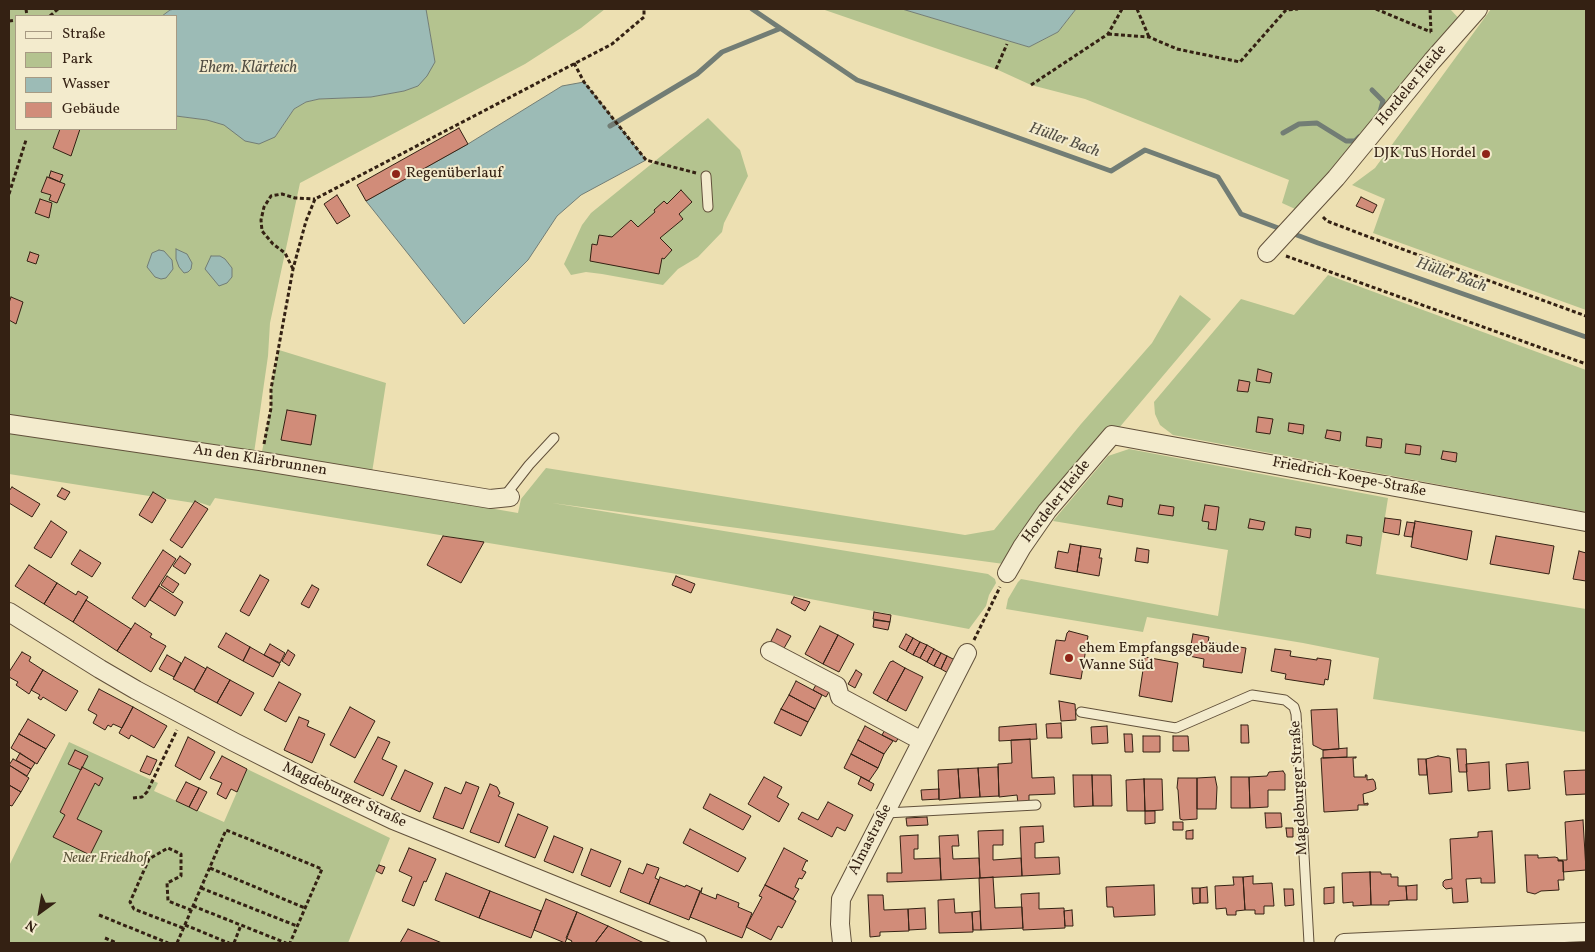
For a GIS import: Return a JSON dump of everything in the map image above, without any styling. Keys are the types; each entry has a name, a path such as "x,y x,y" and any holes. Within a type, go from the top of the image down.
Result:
{"street":[{"name":"Hordeler Heide","path":"1268,252 1312,214 1336,178 1432,61 1478,9"},
{"name":"An den Klärbrunnen","path":"9,424 260,461 490,499 507,497"},
{"name":"Hordeler Heide","path":"1008,573 1022,547 1047,511 1112,435"},
{"name":"Friedrich-Koepe-Straße","path":"1112,435 1586,522"},
{"name":"Magdeburger Straße","path":"9,612 100,669 184,716 305,778 393,820 697,943"},
{"path":"770,651 837,686 840,697 922,740"},
{"name":"Almastraße","path":"842,943 840,924 841,899 968,653"},
{"path":"1344,943 1469,940 1586,932"}],"lane":[{"path":"706,176 708,207"},
{"path":"507,497 529,464 554,438"},
{"name":"Magdeburger Straße","path":"1081,712 1176,728 1252,695 1286,700 1294,707 1309,943"},
{"path":"886,813 1036,805"}],"path":[{"path":"293,270 285,253 272,244 262,231 261,220 264,207 271,196 282,194 295,198 315,199 612,44 644,17 644,9"},
{"path":"1032,85 1108,34 1122,9"},
{"path":"1138,9 1149,37"},
{"path":"1108,34 1149,37 1177,50 1240,62 1286,10 1298,9"},
{"path":"1376,9 1431,32"},
{"path":"996,69 1008,44"},
{"path":"574,63 584,82 646,160 706,176"},
{"path":"9,194 26,140"},
{"path":"260,461 271,408 271,390 293,270 306,222 315,199"},
{"path":"1312,214 1369,237 1586,316"},
{"path":"1268,252 1586,364"},
{"path":"968,653 1008,573"},
{"path":"133,798 142,796 147,792 184,716"},
{"path":"177,943 184,927 192,908 210,868 226,830 322,869 288,943 275,941 241,925 192,908 168,901 167,884 181,876 180,854 168,848 149,859 130,902 134,909 184,927 229,943"},
{"path":"210,868 305,908"},
{"path":"201,888 297,926"},
{"path":"99,915 168,943"},
{"path":"234,943 241,925"},
{"path":"105,938 116,943"}],"green space":[{"path":"9,9 175,9 163,15 15,15 15,130 178,130 178,116 207,120 275,137 294,109 306,102 319,99 371,97 404,91 418,86 435,62 426,9 605,9 581,28 525,64 300,183 270,323 268,356 252,467 518,513 521,499 546,468 965,535 994,530 1081,424 1152,343 1180,295 1211,319 1004,564 552,503 988,574 995,579 996,583 989,595 986,606 969,629 683,575 215,498 210,506 195,501 194,503 9,474"},
{"path":"822,9 902,9 1029,47 1058,32 1076,9 1450,9 1464,24 1304,213 1282,203 1289,180 1085,99 1031,85 996,69"},
{"name":"DJK TuS Hordel","path":"1491,9 1586,9 1586,310 1373,233 1385,199 1352,185 1375,168"},
{"path":"708,118 740,150 748,176 724,223 722,232 698,257 678,269 663,285 586,272 571,275 564,264 582,225 591,213"},
{"path":"1328,275 1586,370 1586,512 1173,435 1160,425 1155,414 1154,402 1241,299 1294,315"},
{"path":"279,350 386,383 371,479 260,461 271,408 271,389"},
{"path":"1129,449 1388,498 1376,574 1586,609 1586,732 1373,699 1379,658 1303,643 1147,617 1143,632 1006,609 1008,599 1021,579 1218,616 1228,550 1053,521 1108,456"},
{"name":"Neuer Friedhof","path":"69,742 158,783 154,791 224,822 247,769 390,838 348,943 9,943 9,866"}],"water":[{"name":"Ehem. Klärteich","path":"426,9 435,62 427,76 418,86 404,91 371,97 319,99 306,102 294,109 275,137 259,144 245,141 224,125 207,120 178,116 178,15 163,15 170,10"},
{"path":"902,9 1076,9 1058,32 1029,47"},
{"path":"584,82 646,160 581,195 557,216 528,260 464,324 366,201 468,144 562,86"},
{"path":"176,249 187,254 192,263 191,269 188,272 184,273 179,267 176,259"},
{"path":"159,250 164,251 172,260 173,269 166,278 161,279 155,277 147,267 152,253"},
{"path":"211,256 220,256 232,268 232,277 227,283 219,286 205,269"}],"building":[{"name":"Regenüberlauf","path":"459,128 468,144 366,201 357,185"},
{"path":"60,130 80,130 71,156 53,148"},
{"path":"51,171 63,175 60,182 49,177"},
{"path":"47,177 65,184 57,203 49,200 51,195 41,192"},
{"path":"681,190 692,202 679,214 683,219 660,238 672,250 664,259 662,258 659,274 590,261 592,244 597,245 599,235 612,237 631,220 638,227 664,201 667,204"},
{"path":"337,195 350,216 337,224 324,204"},
{"path":"1361,197 1377,205 1373,213 1356,206"},
{"path":"40,199 52,203 49,218 35,213"},
{"path":"30,252 39,255 36,264 27,261"},
{"path":"11,297 23,302 16,324 9,320"},
{"path":"1258,369 1272,373 1270,383 1256,381"},
{"path":"1239,380 1250,382 1248,392 1237,391"},
{"path":"287,410 316,415 311,445 281,440"},
{"path":"1258,417 1273,419 1270,434 1256,432"},
{"path":"1289,423 1304,425 1303,434 1288,431"},
{"path":"1327,430 1341,432 1340,441 1325,438"},
{"path":"1367,437 1382,439 1381,448 1366,446"},
{"path":"1406,444 1421,446 1420,455 1405,453"},
{"path":"1443,451 1457,453 1456,462 1441,459"},
{"path":"12,487 40,504 32,517 9,503 9,491"},
{"path":"62,488 70,492 65,500 57,496"},
{"path":"153,492 166,500 152,523 139,515"},
{"path":"1109,496 1123,499 1122,507 1107,504"},
{"path":"195,501 208,509 182,548 170,540"},
{"path":"1160,505 1174,507 1173,516 1158,514"},
{"path":"1205,505 1219,507 1216,530 1208,529 1209,522 1202,521"},
{"path":"1385,518 1401,520 1399,535 1383,532"},
{"path":"1250,519 1265,522 1263,530 1248,528"},
{"path":"51,521 67,532 51,558 34,548"},
{"path":"1415,521 1472,531 1467,560 1411,547"},
{"path":"1407,522 1415,523 1412,537 1404,536"},
{"path":"1296,527 1311,529 1310,538 1295,535"},
{"path":"1347,535 1362,537 1361,546 1346,543"},
{"path":"443,536 484,542 461,583 427,565"},
{"path":"1496,536 1554,546 1549,574 1490,564"},
{"path":"1070,544 1081,546 1077,572 1055,568 1058,551 1068,553"},
{"path":"1081,546 1101,549 1099,558 1102,558 1099,576 1077,572"},
{"path":"1137,548 1149,550 1148,563 1135,561"},
{"path":"80,550 101,563 92,577 71,564"},
{"path":"163,550 176,559 145,607 132,598"},
{"path":"1579,551 1586,553 1586,581 1573,579"},
{"path":"180,556 191,564 185,574 173,566"},
{"path":"29,565 57,583 44,604 15,586"},
{"path":"260,575 269,580 249,616 240,611"},
{"path":"167,576 179,584 173,593 161,585"},
{"path":"676,576 695,584 691,593 672,585"},
{"path":"57,583 76,595 78,591 88,597 73,622 44,604"},
{"path":"312,585 319,589 309,608 301,604"},
{"path":"159,586 183,602 175,616 150,600"},
{"path":"794,597 810,602 805,611 791,603"},
{"path":"86,600 131,629 117,651 73,622"},
{"path":"874,612 891,615 890,622 873,619"},
{"path":"874,620 890,622 888,630 873,627"},
{"path":"135,623 152,634 150,637 166,646 151,672 117,651"},
{"path":"820,626 838,635 823,664 805,654"},
{"path":"777,629 791,636 783,650 770,643"},
{"name":"ehem Empfangsgebäude Wanne Süd","path":"1069,631 1088,636 1081,679 1050,674 1056,640 1065,641"},
{"path":"226,633 250,647 243,661 218,647"},
{"path":"906,634 913,638 906,651 899,647"},
{"path":"1193,634 1209,637 1208,642 1246,648 1242,673 1203,667 1204,659 1189,656"},
{"path":"838,635 854,644 839,672 823,664"},
{"path":"913,638 920,642 913,655 906,651"},
{"path":"920,642 927,645 920,658 913,655"},
{"path":"270,644 285,653 280,663 264,655"},
{"path":"927,645 934,649 927,662 920,658"},
{"path":"250,647 280,664 273,677 243,661"},
{"path":"934,649 941,653 934,666 927,662"},
{"path":"1275,649 1291,651 1290,656 1331,660 1328,680 1325,679 1324,685 1285,679 1286,674 1271,671"},
{"path":"288,650 295,655 289,666 282,661"},
{"path":"22,652 31,657 29,661 43,670 29,694 16,685 18,682 9,677 9,672"},
{"path":"941,653 947,656 941,669 934,666"},
{"path":"167,655 181,663 174,677 159,669"},
{"path":"947,656 955,660 948,673 941,669"},
{"path":"185,657 206,669 194,690 173,679"},
{"path":"1145,657 1178,663 1172,702 1139,696"},
{"path":"893,661 905,668 887,701 873,693 890,662"},
{"path":"207,667 230,680 217,703 194,691"},
{"path":"905,668 923,677 906,711 887,701"},
{"path":"43,670 78,691 66,711 43,697 41,700 38,698 40,695 31,690"},
{"path":"856,670 862,674 855,688 848,684"},
{"path":"230,680 254,693 241,716 217,703"},
{"path":"796,681 822,695 815,709 789,695"},
{"path":"279,682 301,694 286,722 264,710"},
{"path":"817,683 830,690 826,697 813,690"},
{"path":"99,689 133,707 122,728 113,724 111,727 108,725 105,730 93,723 97,715 88,710"},
{"path":"789,695 815,709 808,722 781,709"},
{"path":"1059,701 1075,704 1076,720 1061,721"},
{"path":"133,707 167,726 154,748 131,735 129,739 119,733"},
{"path":"350,707 375,721 355,758 330,745"},
{"path":"781,709 808,722 801,736 774,723"},
{"path":"1337,709 1339,749 1323,750 1313,745 1311,710"},
{"path":"299,717 309,721 307,726 325,734 312,763 284,750"},
{"path":"28,719 55,735 46,749 19,734"},
{"path":"1061,723 1062,738 1047,738 1046,724"},
{"path":"1036,724 1037,739 999,741 999,727"},
{"path":"1241,725 1248,725 1249,743 1241,743"},
{"path":"865,726 893,741 884,754 858,740"},
{"path":"1107,726 1108,743 1092,744 1091,727"},
{"path":"886,728 900,735 896,742 882,735"},
{"path":"19,734 46,749 37,764 11,748"},
{"path":"1124,734 1132,734 1133,752 1125,752"},
{"path":"1143,736 1160,736 1160,752 1143,752"},
{"path":"1173,736 1188,736 1189,751 1173,751"},
{"path":"188,737 215,752 200,780 175,766"},
{"path":"378,737 390,742 382,759 397,766 383,796 354,782"},
{"path":"1030,739 1032,778 1054,777 1055,794 1029,795 1029,802 1018,803 1017,795 999,797 998,764 1012,763 1011,740"},
{"path":"858,740 884,754 878,768 851,754"},
{"path":"1347,748 1347,757 1323,758 1323,750"},
{"path":"1457,749 1466,749 1467,772 1459,772"},
{"path":"75,750 88,756 81,770 68,764"},
{"path":"20,753 35,763 31,769 16,760"},
{"path":"851,754 878,768 869,781 844,768"},
{"path":"147,756 157,760 150,775 140,771"},
{"path":"222,756 247,769 237,792 231,789 226,799 217,794 222,783 210,778"},
{"path":"1438,756 1450,758 1452,792 1429,794 1426,759"},
{"path":"1356,757 1353,758 1354,777 1366,777 1365,775 1367,775 1367,780 1373,779 1375,782 1376,789 1363,794 1364,804 1368,803 1368,805 1358,805 1358,810 1324,812 1321,758"},
{"path":"13,759 31,769 27,776 9,765"},
{"path":"1418,759 1426,759 1427,775 1419,775"},
{"path":"1489,762 1490,789 1468,791 1466,764"},
{"path":"1528,762 1530,789 1508,791 1506,764"},
{"path":"9,765 29,778 21,792 9,785"},
{"path":"82,767 103,778 99,786 95,783 77,819 102,831 90,855 53,837 65,815 60,812"},
{"path":"998,767 999,796 980,797 978,768"},
{"path":"978,768 980,797 960,798 958,769"},
{"path":"958,769 960,798 939,800 938,770"},
{"path":"405,770 433,783 420,812 391,799"},
{"path":"1586,770 1586,794 1566,795 1564,771"},
{"path":"1283,771 1285,774 1285,790 1268,790 1268,807 1250,808 1249,777 1267,776 1269,772"},
{"path":"1073,775 1092,775 1093,806 1074,807"},
{"path":"1092,775 1111,775 1112,806 1093,806"},
{"path":"764,777 782,787 777,797 789,804 779,822 748,804"},
{"path":"861,777 874,784 871,791 858,784"},
{"path":"1215,777 1217,787 1216,809 1197,809 1197,778"},
{"path":"1231,777 1249,777 1250,808 1231,808"},
{"path":"1178,778 1197,778 1197,819 1180,819"},
{"path":"1144,779 1162,779 1163,810 1145,811"},
{"path":"1144,779 1145,811 1127,811 1126,780"},
{"path":"186,782 199,788 189,807 176,801"},
{"path":"466,782 479,787 463,829 433,818 445,787 461,794"},
{"path":"490,784 497,787 500,793 498,796 514,803 499,843 470,832"},
{"path":"9,785 21,792 12,806 9,805"},
{"path":"199,788 207,792 197,811 189,807"},
{"path":"939,789 939,799 922,800 921,790"},
{"path":"710,794 751,816 743,830 703,808"},
{"path":"828,802 853,815 845,831 837,827 832,837 798,819 802,812 818,820"},
{"path":"1145,811 1155,811 1155,823 1145,824"},
{"path":"1265,813 1281,813 1282,827 1266,828"},
{"path":"518,814 548,827 535,858 505,846"},
{"path":"927,817 928,825 907,826 906,818"},
{"path":"1583,820 1586,870 1563,872 1563,861 1558,860 1567,860 1565,822"},
{"path":"1173,822 1183,822 1183,830 1173,830"},
{"path":"1043,826 1044,842 1035,843 1035,858 1059,857 1060,874 1022,876 1020,827"},
{"path":"1286,828 1293,828 1293,837 1287,837"},
{"path":"690,829 746,858 738,872 683,843"},
{"path":"1003,830 1003,845 993,845 993,860 1021,858 1022,876 980,878 978,831"},
{"path":"1193,830 1193,839 1186,839 1186,831"},
{"path":"1492,831 1495,883 1481,883 1481,878 1466,879 1468,902 1453,903 1452,888 1446,889 1443,886 1445,880 1452,879 1450,839 1478,837 1478,832"},
{"path":"918,835 918,849 914,849 914,859 940,858 941,880 887,882 887,873 902,873 900,836"},
{"path":"958,835 959,846 952,846 953,859 979,858 980,878 941,880 939,836"},
{"path":"554,836 583,848 573,873 544,861"},
{"path":"409,848 436,859 426,882 424,881 414,906 402,901 412,877 399,871"},
{"path":"784,848 808,861 806,861 802,870 806,872 802,879 799,878 795,887 799,889 793,899 765,885"},
{"path":"591,849 621,861 610,887 581,875"},
{"path":"1525,855 1538,855 1538,858 1555,857 1558,858 1558,861 1563,861 1564,880 1558,880 1559,890 1541,891 1535,894 1527,892"},
{"path":"647,864 659,868 655,878 659,880 649,904 620,892 629,868 643,874"},
{"path":"379,865 385,867 382,874 376,871"},
{"path":"1370,872 1381,872 1381,874 1391,874 1391,877 1398,877 1398,886 1406,886 1407,900 1389,901 1389,905 1371,905"},
{"path":"1370,872 1371,905 1353,906 1353,902 1343,903 1342,873"},
{"path":"446,873 490,891 479,918 435,900"},
{"path":"1253,876 1253,884 1272,883 1274,906 1264,906 1264,914 1255,914 1255,910 1245,910 1243,877"},
{"path":"660,877 700,891 689,920 649,904"},
{"path":"993,877 995,908 1022,907 1023,928 981,930 979,878"},
{"path":"1233,877 1243,877 1245,910 1236,911 1236,915 1227,915 1226,908 1216,909 1215,886 1234,885"},
{"path":"765,885 796,901 782,928 778,926 771,940 746,927 762,897 759,896"},
{"path":"1154,885 1155,915 1114,917 1113,907 1107,907 1106,887"},
{"path":"1417,885 1417,900 1407,900 1406,886"},
{"path":"1207,887 1208,903 1200,903 1200,888"},
{"path":"1334,887 1334,903 1324,904 1324,888"},
{"path":"702,888 701,893 716,899 717,894 739,903 738,907 752,913 742,938 690,917"},
{"path":"1192,888 1200,888 1200,903 1193,904"},
{"path":"1284,889 1293,889 1294,905 1285,906"},
{"path":"490,891 541,911 531,938 479,918"},
{"path":"1039,893 1039,909 1064,908 1065,928 1023,930 1021,894"},
{"path":"868,895 883,895 884,910 908,909 909,931 880,932 880,936 870,937"},
{"path":"546,899 577,912 565,943 534,930"},
{"path":"954,899 955,913 972,912 973,932 939,933 938,900"},
{"path":"925,908 926,929 909,930 908,909"},
{"path":"1072,910 1073,926 1065,926 1064,911"},
{"path":"980,911 981,930 973,930 972,912"},
{"path":"577,912 608,926 595,943 571,943 572,941 566,938"},
{"path":"608,926 644,943 595,943"},
{"path":"408,929 442,943 400,943"}],"waterway":[{"name":"Hüller Bach","path":"752,9 857,80 1111,171 1145,150 1218,177 1241,214 1586,337"},
{"path":"610,126 697,74 722,52 779,29"},
{"path":"1372,90 1383,101 1380,112"},
{"path":"1283,133 1299,124 1317,123 1346,141 1355,141 1359,137"}],"place":[{"name":"DJK TuS Hordel","path":"1486,154"},
{"name":"Regenüberlauf","path":"396,174"},
{"name":"ehem Empfangsgebäude Wanne Süd","path":"1069,658"}]}
